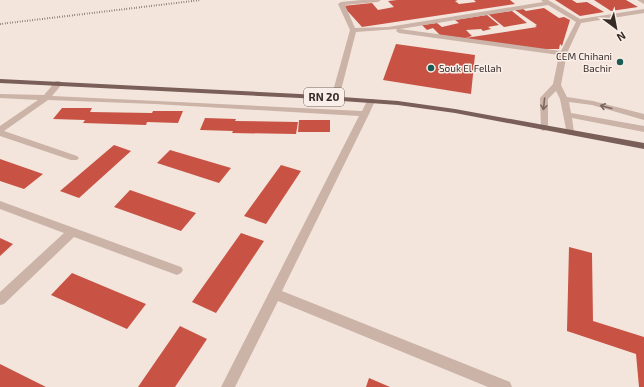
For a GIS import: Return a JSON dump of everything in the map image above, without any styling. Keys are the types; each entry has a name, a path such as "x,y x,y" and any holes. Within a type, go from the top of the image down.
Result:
{"main road":[{"name":"RN 20","path":"0,81 371,101 455,111 644,146"}],"street":[{"path":"335,98 352,30 341,4 378,0"},
{"path":"640,0 644,2"},
{"path":"352,30 388,29 546,2 579,21 644,11"},
{"path":"544,128 544,98 557,85 563,53 579,21"},
{"path":"388,29 563,53"},
{"path":"0,130 47,98 59,83"},
{"path":"557,85 564,99 570,132"},
{"path":"0,96 365,114"},
{"path":"564,99 592,103 644,117"},
{"path":"228,387 371,101"},
{"path":"567,115 644,129"},
{"path":"0,133 74,158"},
{"path":"0,205 177,270"},
{"path":"0,300 72,232"},
{"path":"275,294 505,387"}],"building":[{"path":"458,0 455,1 459,4 476,2 474,0 510,0 515,4 362,27 343,6 372,3 378,10 394,7 388,1"},
{"path":"555,0 572,0 577,3 587,2 604,12 580,16"},
{"path":"594,0 626,0 638,7 611,11"},
{"path":"544,8 559,18 564,17 570,20 562,46 560,44 559,49 533,48 440,35 433,28 427,30 422,25 437,23 442,27 459,23 455,20 487,15 499,25 488,27 491,29 483,31 481,29 466,30 472,36 465,38 537,27 535,26 537,25 515,10 523,9 526,11"},
{"path":"512,11 527,23 504,27 488,14"},
{"name":"Souk El Fellah","path":"396,44 475,55 471,94 383,80"},
{"path":"62,108 92,108 90,112 152,113 153,111 183,111 178,123 147,122 146,125 83,123 85,120 53,119"},
{"path":"205,118 236,119 235,121 298,122 296,134 232,133 233,131 200,130"},
{"path":"299,120 330,120 330,132 298,132"},
{"path":"114,145 131,151 79,198 60,191"},
{"path":"170,150 231,168 219,183 157,163"},
{"path":"0,159 43,174 24,189 0,181"},
{"path":"281,165 301,171 266,224 244,216"},
{"path":"130,190 196,213 181,231 114,207"},
{"path":"241,233 264,241 216,313 192,302"},
{"path":"0,238 13,244 0,256"},
{"path":"569,247 592,253 593,321 644,337 644,387 639,387 636,354 567,331"},
{"path":"72,273 146,304 127,329 51,295"},
{"path":"180,326 207,339 175,387 138,387"},
{"path":"0,364 46,387 0,387"},
{"path":"369,378 390,387 366,387"}],"railway":[{"path":"0,24 201,0"}],"place":[{"name":"CEM Chihani Bachir","path":"620,62"},
{"name":"Souk El Fellah","path":"431,68"}]}
